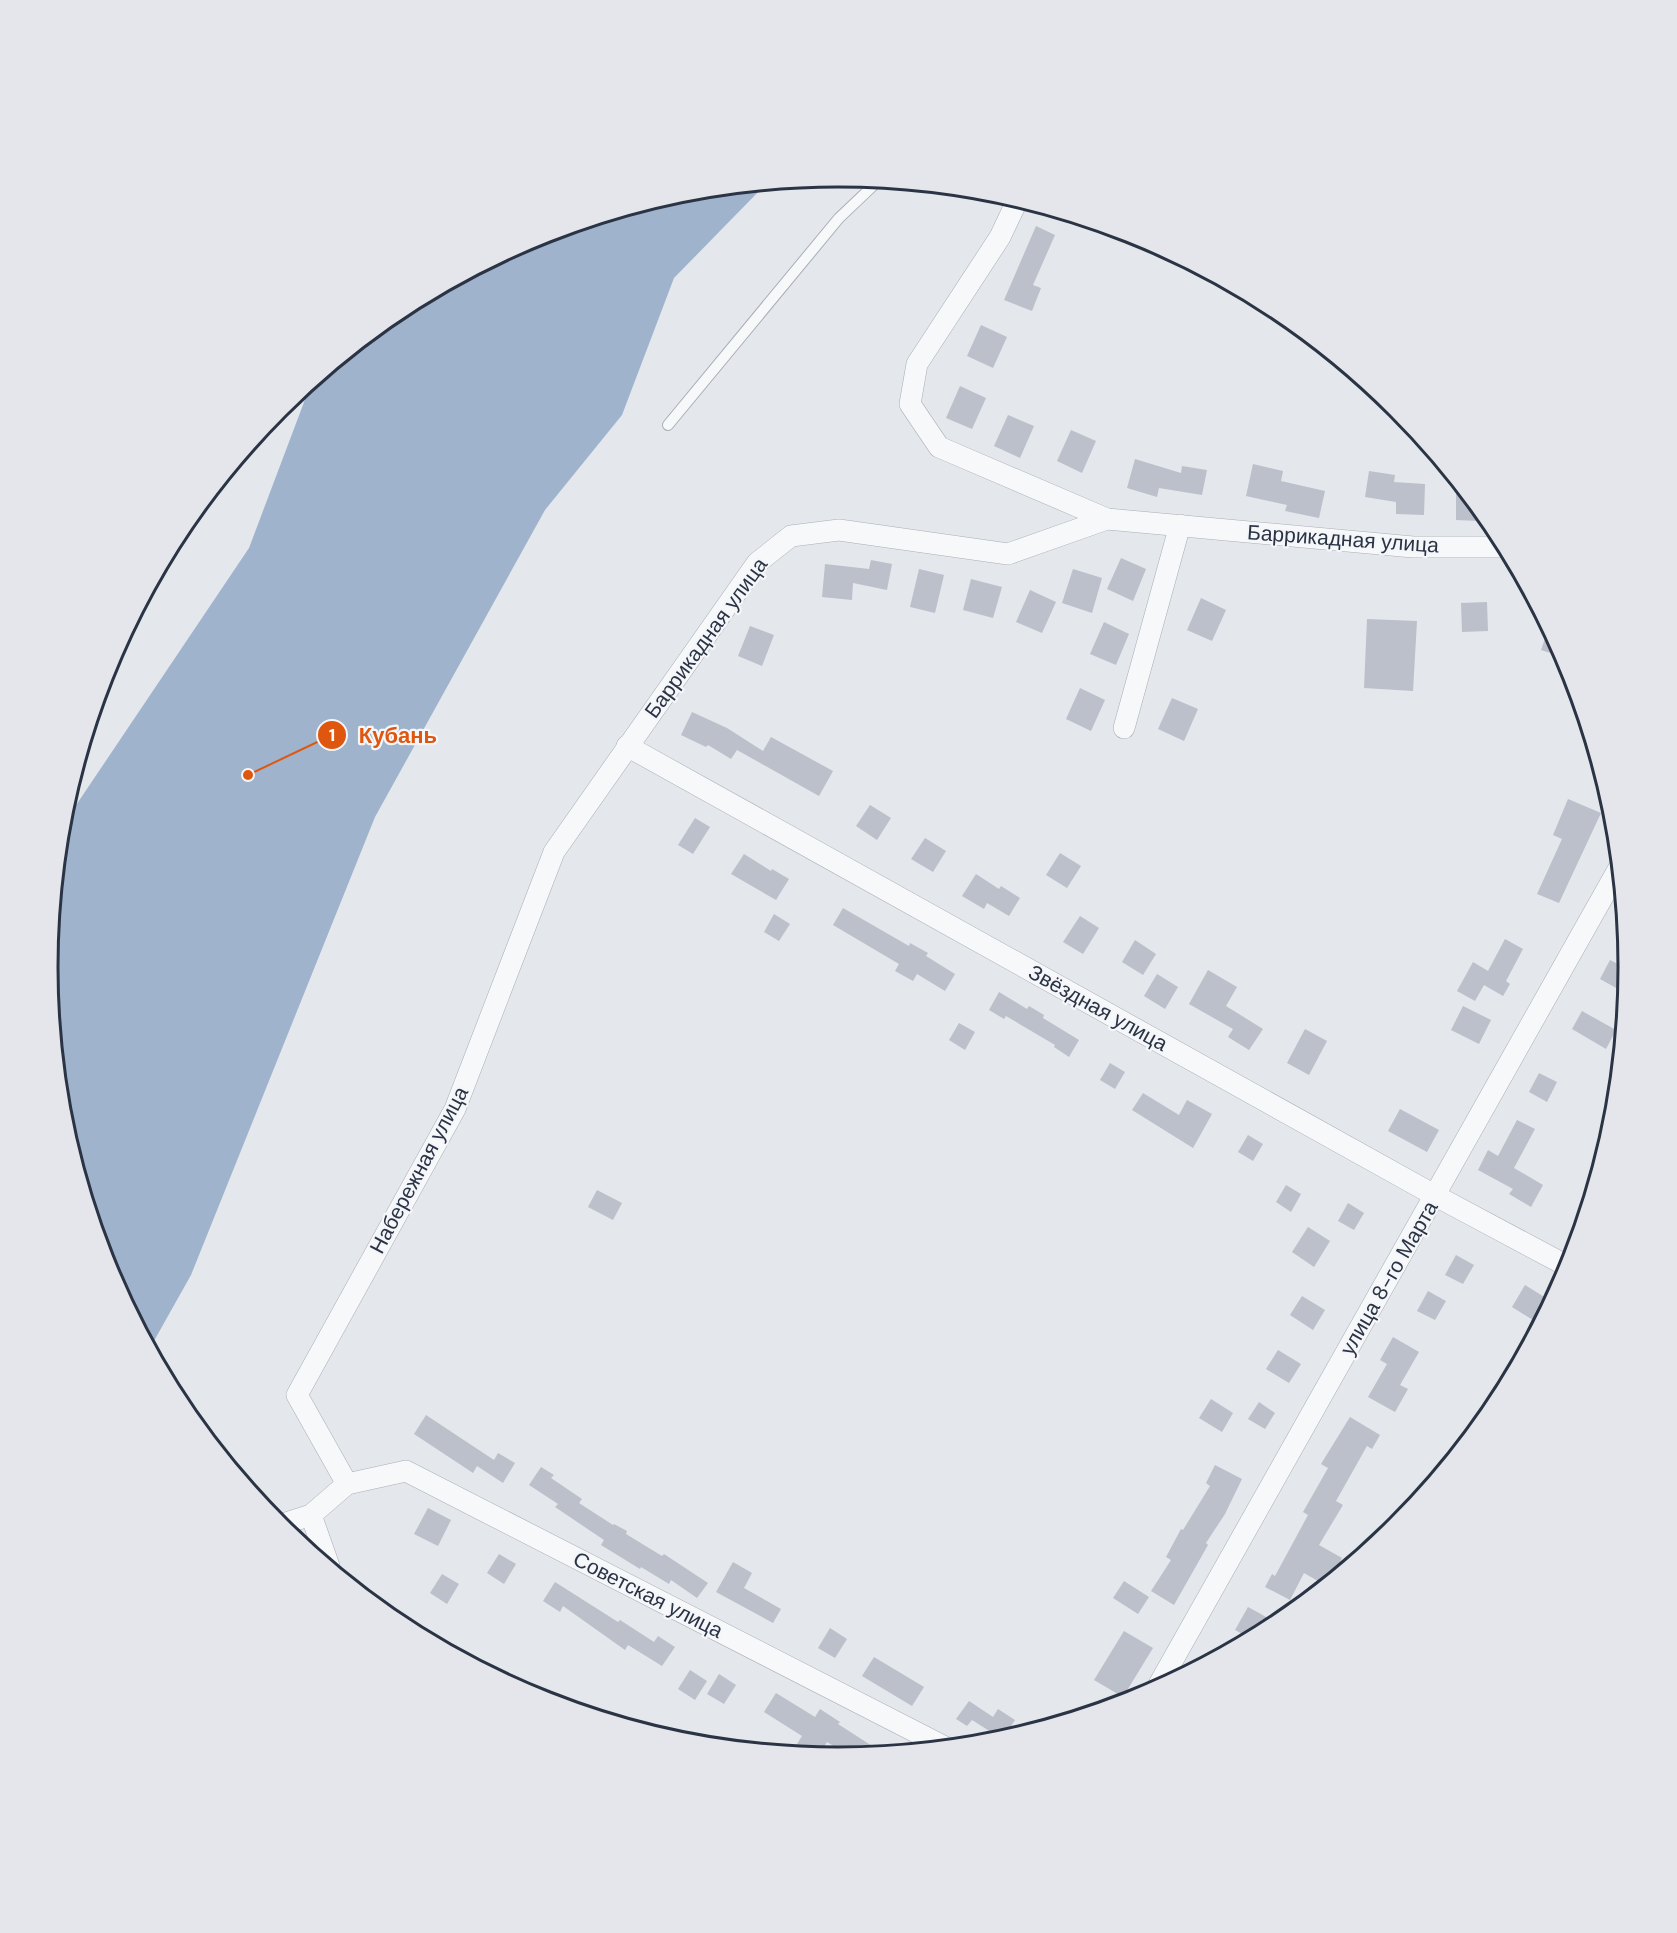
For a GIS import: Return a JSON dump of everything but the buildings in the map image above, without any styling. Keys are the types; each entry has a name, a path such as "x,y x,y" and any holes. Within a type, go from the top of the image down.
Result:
{"street":[{"name":"Баррикадная улица","path":"1014,207 1000,237 917,364 910,404 939,447 1107,519 1413,547 1496,547"},
{"name":"Баррикадная улица","path":"627,746 756,563 791,536 839,530 1008,554 1107,519"},
{"path":"1124,728 1180,525"},
{"name":"Звёздная улица","path":"627,746 1436,1196 1560,1262"},
{"name":"Набережная улица","path":"347,1484 297,1395 455,1109 554,852 627,746"},
{"name":"улица 8-го Марта","path":"1165,1674 1613,878"},
{"name":"Советская улица","path":"347,1484 406,1471 933,1741"},
{"path":"291,1522 311,1515 347,1484"},
{"path":"311,1515 325,1553"}],"lane":[{"path":"668,425 839,218 871,188"}],"water":[{"path":"759,191 674,278 622,415 545,510 375,817 191,1275 154,1340 118,1265 100,1217 73,1119 60,1018 58,967 65,865 75,807 249,548 306,397 364,348 405,318 494,267 588,228 686,201"}],"place":[{"name":"Кубань","path":"248,775"}]}
